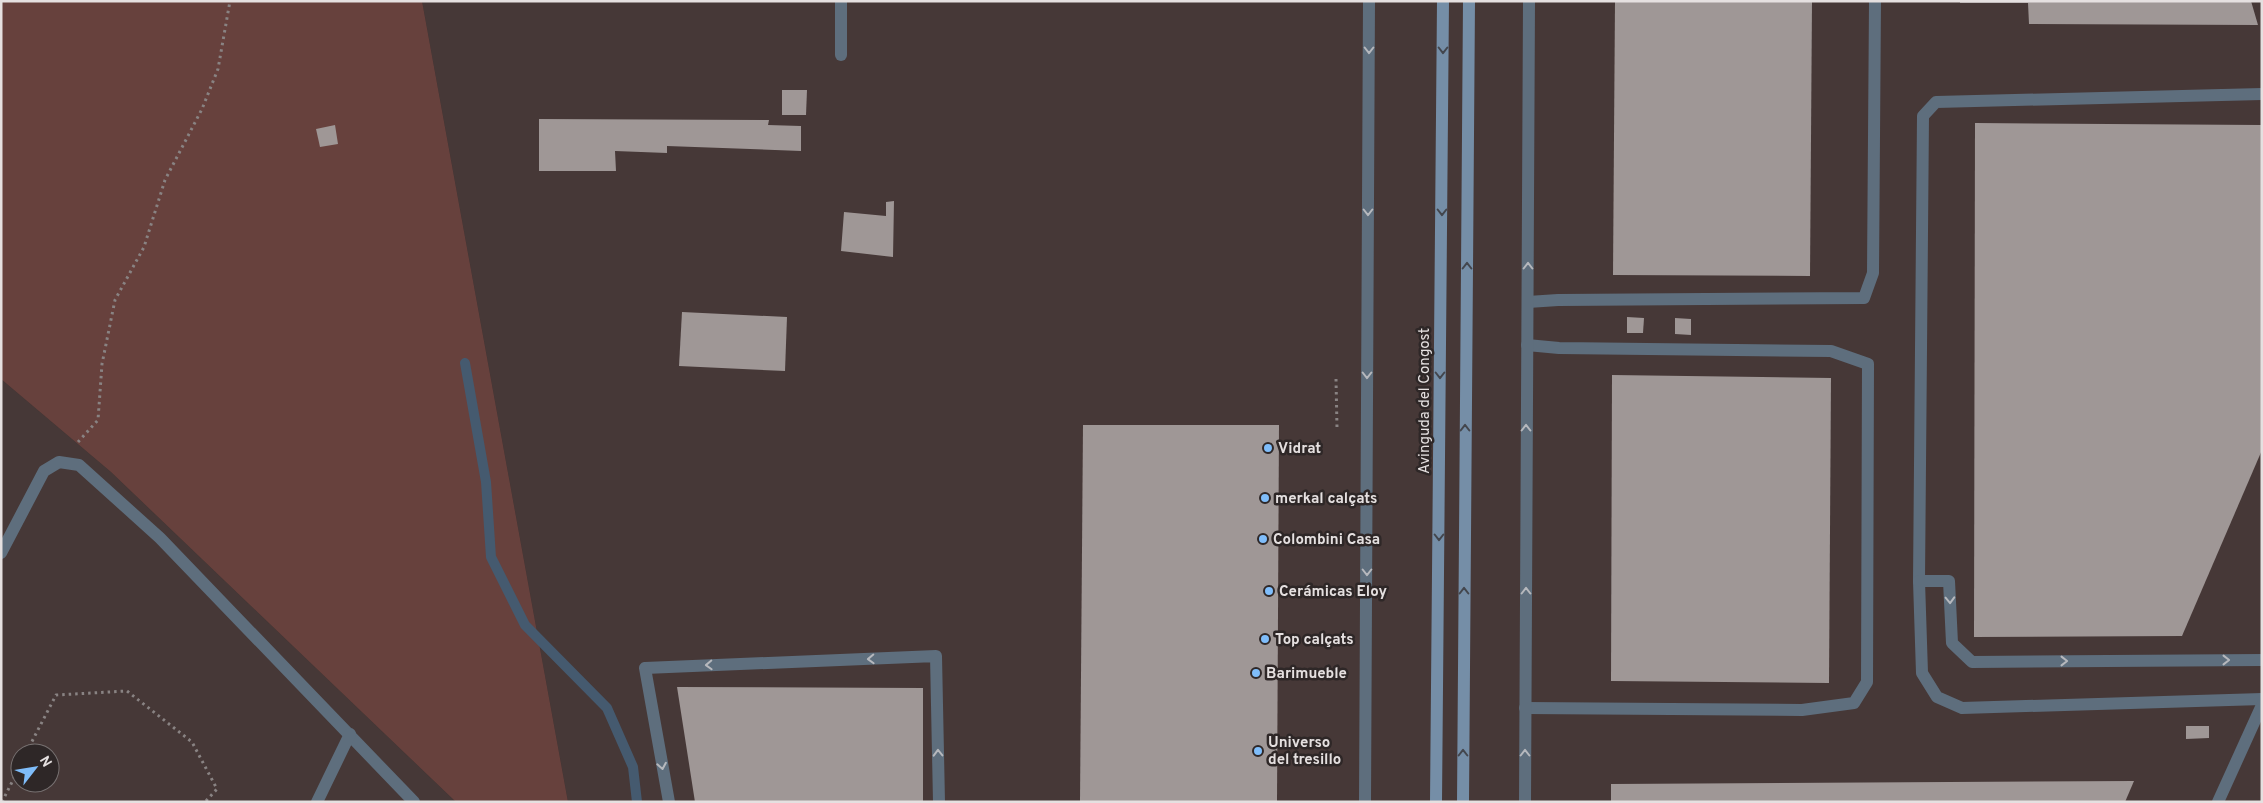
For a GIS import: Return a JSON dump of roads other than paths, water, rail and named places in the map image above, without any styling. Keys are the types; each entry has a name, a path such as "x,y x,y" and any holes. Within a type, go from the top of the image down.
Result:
{"main road":[{"name":"Avinguda del Congost","path":"1436,802 1443,1"},
{"path":"1463,802 1469,1"}],"street":[{"path":"841,1 841,55"},
{"path":"1365,802 1369,1"},
{"path":"1525,802 1529,1"},
{"path":"1528,302 1558,300 1864,298 1873,273 1875,1"},
{"path":"2262,94 1936,102 1923,116 1920,581 1922,673 1937,697 1962,708 2262,700"},
{"path":"1525,708 1802,710 1854,703 1867,682 1868,364 1831,351 1558,348 1527,345"},
{"path":"1,553 44,471 59,462 79,465 160,538 414,802"},
{"path":"1920,581 1950,581 1952,644 1972,662 2262,660"},
{"path":"669,802 645,668 936,656 939,802"},
{"path":"2218,802 2262,705"},
{"path":"317,802 350,734"}],"waterway":[{"path":"465,363 486,482 491,557 525,625 607,708 633,767 637,802"}],"place":[{"name":"Vidrat","path":"1268,448"},
{"name":"merkal calçats","path":"1265,498"},
{"name":"Colombini Casa","path":"1263,539"},
{"name":"Cerámicas Eloy","path":"1269,591"},
{"name":"Top calçats","path":"1265,639"},
{"name":"Barimueble","path":"1256,673"},
{"name":"Universo del tresillo","path":"1258,751"}]}
